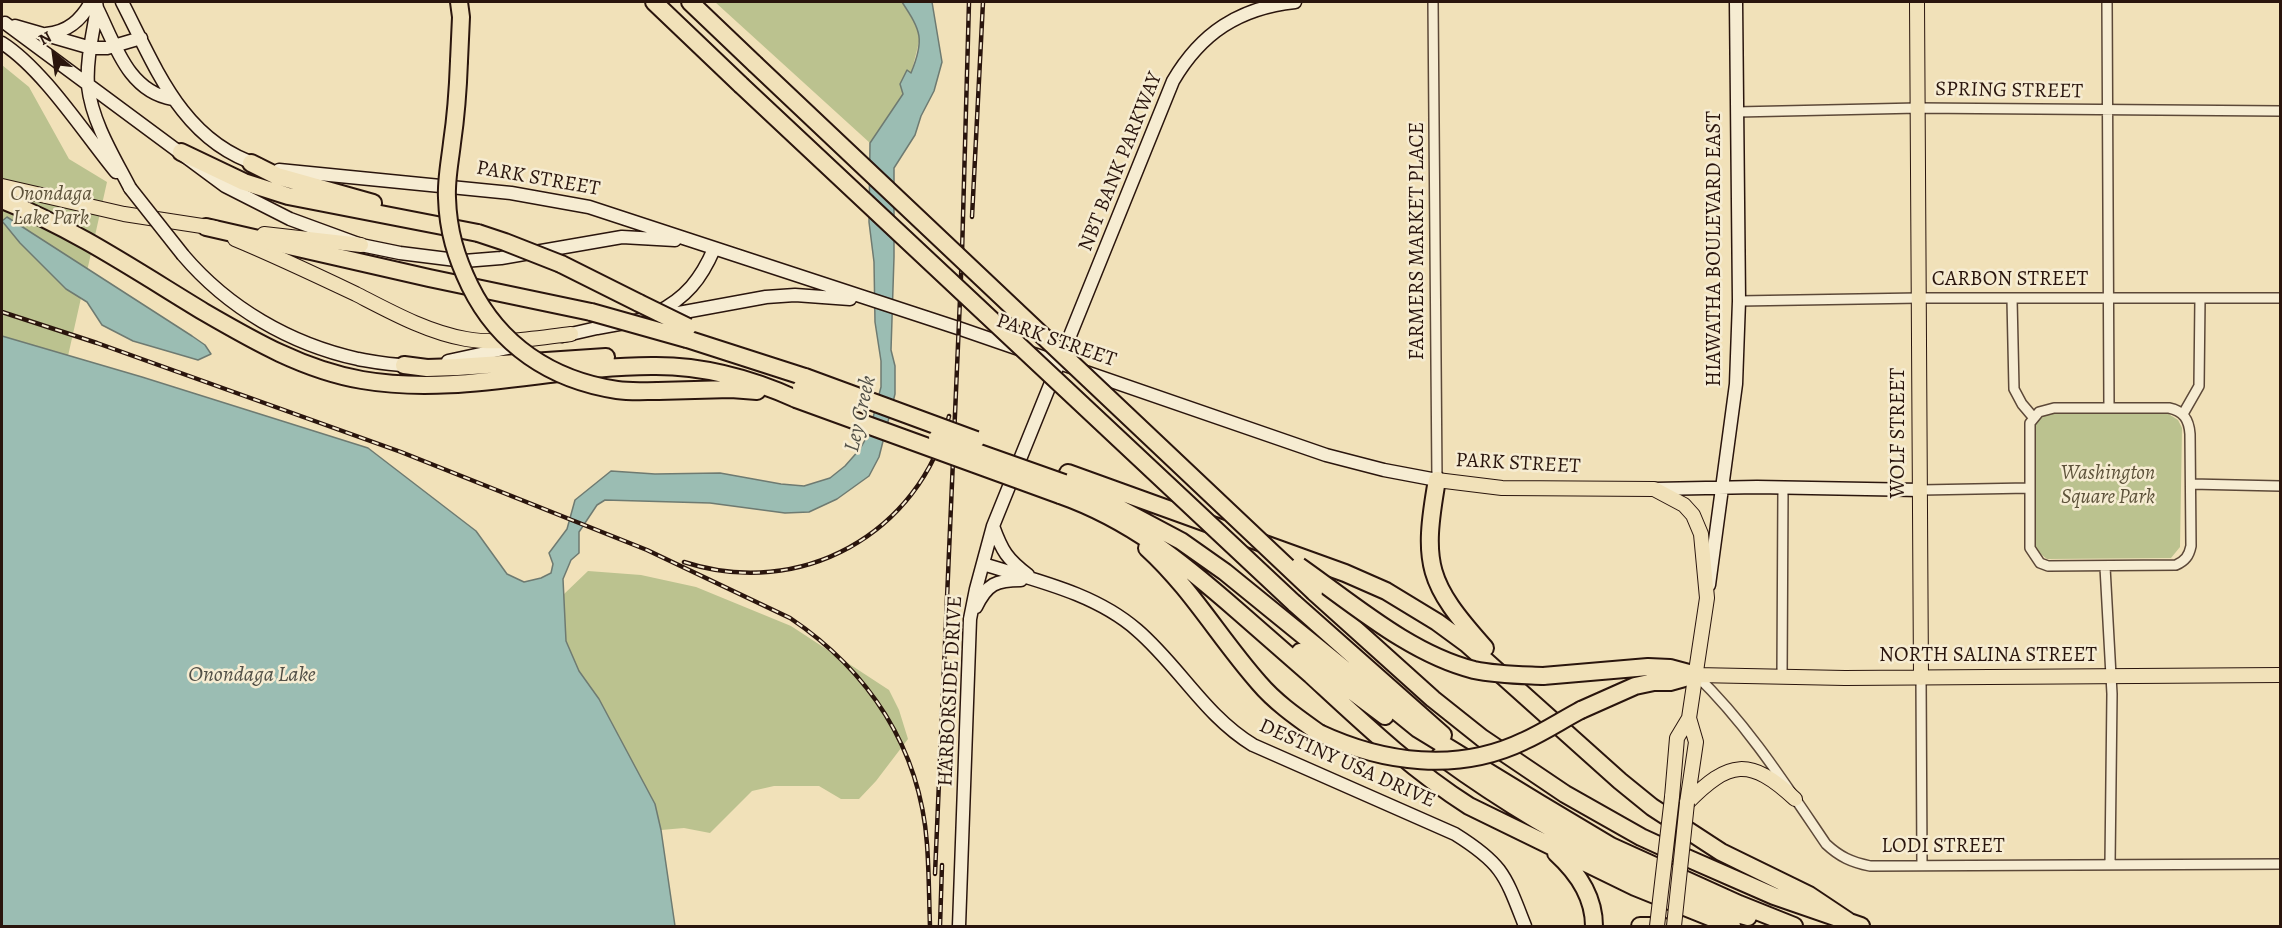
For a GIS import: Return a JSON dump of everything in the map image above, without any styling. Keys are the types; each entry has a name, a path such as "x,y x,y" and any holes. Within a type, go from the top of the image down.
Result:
{"highway":[{"path":"459,2 461,17 459,61 447,199 457,261 481,309 516,346 538,363 580,382 618,390 801,388"},
{"path":"654,2 1294,603 1440,733 1539,803"},
{"path":"690,2 1314,592 1482,738 1565,794 1641,837 1773,896 1855,924"},
{"path":"181,152 244,182 288,196 477,233"},
{"path":"251,163 277,176 452,223 505,242 561,264 639,303 687,333"},
{"path":"2,200 57,225 256,342 311,367 346,377 402,385 436,385 621,367 658,366 708,371 773,388 801,388"},
{"path":"206,227 429,278 687,333 774,366 801,388 1064,484 1346,573 1386,591 1437,622 1467,644 1652,807 1721,852 1809,896 1855,924"},
{"path":"404,365 427,368 601,357 686,357 741,368 801,388 1102,499 1181,540 1225,572 1418,729 1611,846 1793,927"},
{"path":"1437,480 1428,542 1430,562 1437,582 1449,606 1463,624 1533,703"},
{"path":"1064,484 1107,516 1164,564 1191,594 1258,683 1286,709 1319,733 1348,747 1397,759 1425,761 1460,759 1488,754 1524,741 1581,710 1635,686 1653,682 1670,682 1696,675"},
{"path":"1107,516 1136,531 1177,559 1309,673 1383,742 1469,806 1635,887 1732,927"},
{"path":"1257,536 1393,632 1440,658 1474,670 1508,675 1543,676 1648,667 1670,668 1696,675"},
{"path":"1212,588 1459,770 1532,818 1603,858 1674,891 1730,912 1793,927"},
{"path":"1539,840 1557,854 1582,882 1594,914 1594,927"},
{"path":"1640,927 1662,927"}],"main road":[{"name":"WOLF STREET","path":"1917,2 1921,678"},
{"path":"2,186 124,214 206,227 361,245"},
{"path":"206,227 264,251 407,320 444,334 482,341 512,341 571,334"},
{"name":"PARK STREET","path":"1437,480 1502,488 1654,489"},
{"path":"1654,489 1684,505 1698,524 1707,598"},
{"name":"HIAWATHA BOULEVARD EAST","path":"1689,718 1707,598"},
{"name":"NORTH SALINA STREET","path":"1696,675 1921,678 2280,675"},
{"path":"1657,927 1677,738 1689,718"},
{"path":"1674,927 1696,742 1689,718"},
{"path":"1687,803 1717,776 1740,770 1762,773 1778,783 1795,799"}],"street":[{"name":"PARK STREET","path":"122,2 173,99 185,116 215,144 251,163 283,171 511,193 572,202 907,312 1326,455 1384,470 1437,480"},
{"name":"NBT BANK PARKWAY","path":"1060,364 1173,81 1181,68 1208,36 1232,20 1262,8 1295,2"},
{"name":"FARMERS MARKET PLACE","path":"1433,2 1437,480"},
{"name":"HIAWATHA BOULEVARD EAST","path":"1707,598 1736,384 1739,301 1736,2"},
{"path":"2107,2 2109,408"},
{"path":"43,34 60,32 73,25 95,4"},
{"path":"95,4 129,72 149,91 173,99"},
{"path":"95,4 88,85 99,140"},
{"path":"3,22 91,48 107,48 141,38"},
{"path":"3,22 181,152 196,166 234,191 290,219 361,245 400,253 464,261 501,258 622,237 661,238 714,249 703,273 687,294 672,305 642,320"},
{"path":"2,44 48,86 99,140 130,189 183,255 218,290 246,311 285,334 337,354 373,362 404,365 469,357 571,334 766,297 795,295 869,300"},
{"name":"SPRING STREET","path":"1737,112 1918,108 2280,111"},
{"name":"CARBON STREET","path":"1739,301 1919,298 2280,298"},
{"path":"2183,414 2199,386 2200,298"},
{"path":"2012,299 2014,389 2022,404 2033,417"},
{"name":"HARBORSIDE DRIVE","path":"959,927 970,619 993,526 1060,364"},
{"path":"2054,408 2169,408 2183,414 2189,424 2190,434 2191,546 2190,553 2183,562 2176,566 2105,567 2048,566 2040,563 2030,548 2029,431 2033,417 2039,412 2054,408"},
{"path":"2191,484 2280,486"},
{"name":"PARK STREET","path":"1654,489 1723,487 2029,489"},
{"path":"1782,676 1783,488"},
{"path":"993,526 1008,559 1034,580"},
{"name":"DESTINY USA DRIVE","path":"983,564 1089,600 1110,611 1136,629 1163,655 1215,716 1239,736 1253,745 1455,834 1482,851 1494,862 1507,880 1525,927"},
{"path":"2105,567 2111,676 2110,864"},
{"path":"970,619 982,595 991,585 1004,580 1034,580"},
{"name":"LODI STREET","path":"1696,675 1721,699 1763,753 1826,844 1837,855 1851,862 1870,866 2280,864"},
{"name":"WOLF STREET","path":"1921,678 1922,865"}],"green space":[{"path":"715,2 902,2 921,34 911,74 907,70 903,94 870,143"},
{"name":"Onondaga Lake Park","path":"2,65 29,87 69,159 107,182 68,356 2,336"},
{"name":"Washington Square Park","path":"2167,413 2178,420 2182,428 2180,547 2171,558 2047,559 2042,555 2036,549 2034,540 2036,424 2043,416"},
{"path":"588,571 641,575 696,587 791,626 889,690 899,710 908,739 859,799 841,799 819,786 774,786 752,791 710,833 684,828 661,830 655,804 599,699 579,671 566,641 563,595"}],"water":[{"name":"Onondaga Lake","path":"902,2 932,2 942,62 934,91 921,116 915,135 894,168 891,350 895,366 895,394 879,457 869,476 837,499 809,512 785,513 710,503 605,500 597,505 579,532 579,553 571,560 563,579 566,641 579,671 599,699 655,804 675,926 2,926 2,336 368,448 476,531 507,574 524,582 551,573 553,564 549,553 567,529 575,500 611,471 655,474 720,473 804,486 830,478 860,449 869,433 881,387 881,361 875,322 874,262 869,222 870,143 903,94 900,84 907,70 911,73 918,52 917,28"},
{"path":"7,217 192,336 205,345 211,354 198,360 133,341 102,325 87,302 66,289 20,243 2,221"}],"railway":[{"path":"935,874 962,253 969,2"},
{"path":"972,217 983,2"},
{"path":"2,312 97,343 401,452 647,550 790,618 844,662 866,687 901,744 914,776 922,809 927,844 930,926"},
{"path":"684,562 728,571 770,572 811,564 849,548 883,524 912,494 934,458 949,416"},
{"path":"940,926 942,865"}],"water label":[{"name":"Ley Creek","path":"861,414"}]}
